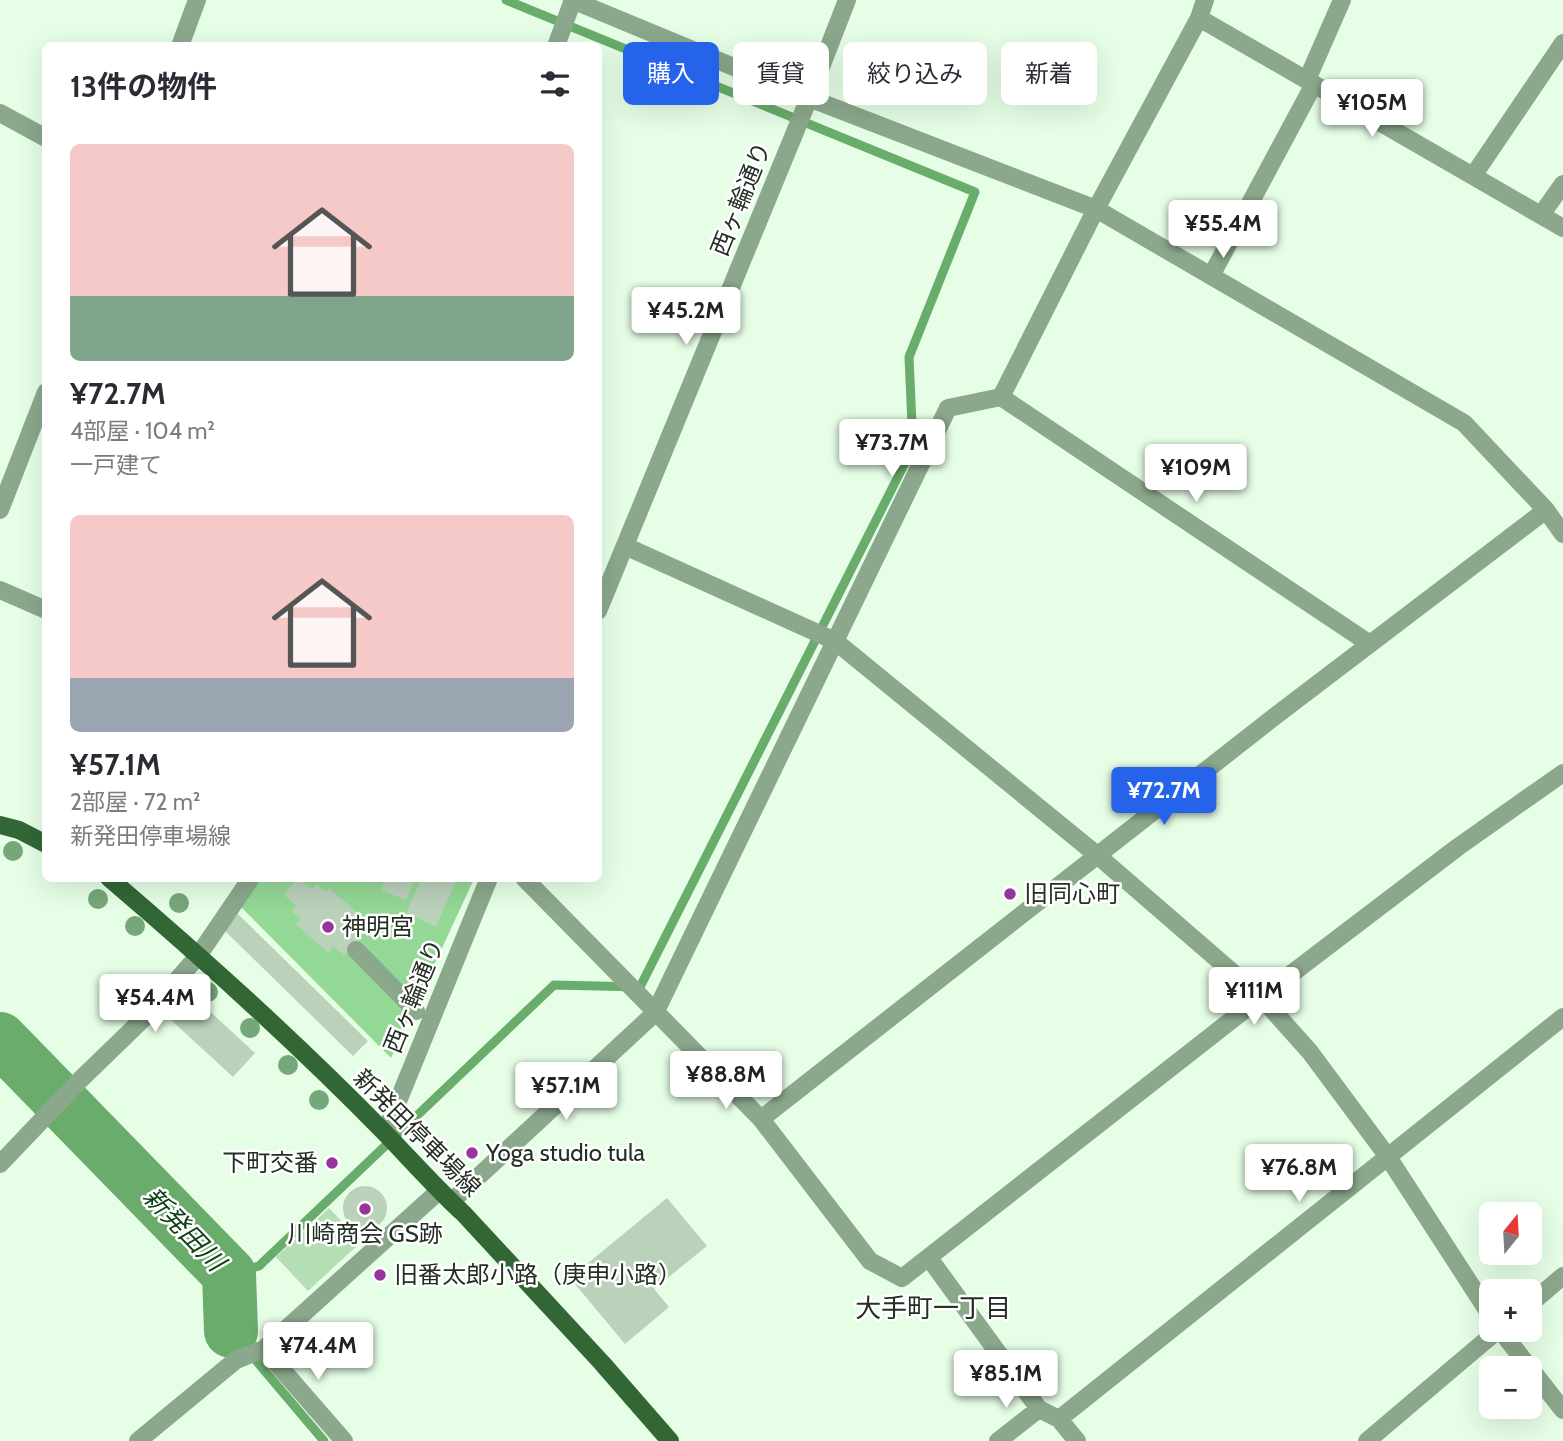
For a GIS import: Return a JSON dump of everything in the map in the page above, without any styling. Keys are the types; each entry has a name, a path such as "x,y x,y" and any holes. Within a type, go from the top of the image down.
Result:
{"main road":[{"path":"0,825 19,830 42,842"},
{"name":"新発田停車場線","path":"114,882 198,956 385,1133 602,1363 670,1441"}],"street":[{"path":"181,42 197,0"},
{"path":"557,42 572,0 733,67"},
{"name":"西ヶ輪通り","path":"829,47 847,0"},
{"path":"1001,397 1199,18 1205,0"},
{"path":"1211,276 1310,82 1342,0"},
{"path":"1199,18 1563,228"},
{"path":"1473,176 1563,43"},
{"name":"西ヶ輪通り","path":"602,601 807,105"},
{"path":"825,105 1097,209 1464,423 1546,510 1563,534"},
{"path":"0,113 42,136"},
{"path":"1541,215 1563,184"},
{"path":"138,1441 236,1360 264,1349 445,1197 655,1013 948,408 1001,397 1370,644"},
{"path":"0,510 42,402"},
{"path":"761,1119 1097,855 1546,510"},
{"path":"625,546 835,641 1097,855 1261,997 1310,1052 1388,1157 1479,1297"},
{"path":"0,590 42,608"},
{"path":"528,882 761,1119 870,1261 902,1278 1261,997 1458,847 1563,774"},
{"path":"0,1164 144,1018 198,956 248,882"},
{"name":"西ヶ輪通り","path":"385,1133 487,882"},
{"path":"356,950 416,1011"},
{"path":"1059,1419 1563,1017"},
{"path":"929,1258 1039,1409 1059,1419 1077,1441"},
{"path":"1542,1294 1563,1276"},
{"path":"1367,1441 1485,1342"},
{"path":"1509,1342 1563,1410"},
{"path":"264,1349 344,1441"},
{"path":"998,1441 1039,1409"}],"green space":[{"path":"254,882 473,882 391,1058 237,903"},
{"path":"329,1208 361,1242 308,1291 276,1257"}],"building":[{"path":"295,882 303,882 312,889 317,884 326,892 329,888 360,915 348,929 359,939 344,956 333,946 329,953 296,925 301,919 291,911 296,905 284,895"},
{"path":"382,882 413,882 406,900 381,890 384,883"},
{"path":"420,882 456,882 436,927 406,913"},
{"path":"238,914 368,1041 353,1056 223,929"},
{"path":"180,984 255,1053 233,1077 158,1008"},
{"name":"川崎商会 GS跡","path":"365,1186 381,1192 387,1208 381,1224 365,1230 349,1224 343,1208 349,1192"},
{"path":"667,1198 707,1246 654,1289 669,1307 625,1344 570,1278"}],"waterway":[{"path":"229,1274 259,1266 554,985 640,987 913,447 909,357 975,192 506,0"},
{"name":"新発田川","path":"0,1039 229,1274 231,1331"},
{"name":"新発田川","path":"231,1331 324,1441"}],"place":[{"name":"旧同心町","path":"1010,894"},
{"name":"神明宮","path":"328,927"},
{"name":"Yoga studio tula","path":"472,1153"},
{"name":"下町交番","path":"332,1163"},
{"name":"川崎商会 GS跡","path":"365,1209"},
{"name":"旧番太郎小路（庚申小路）","path":"380,1275"}],"district":[{"name":"大手町一丁目","path":"933,1308"}]}
